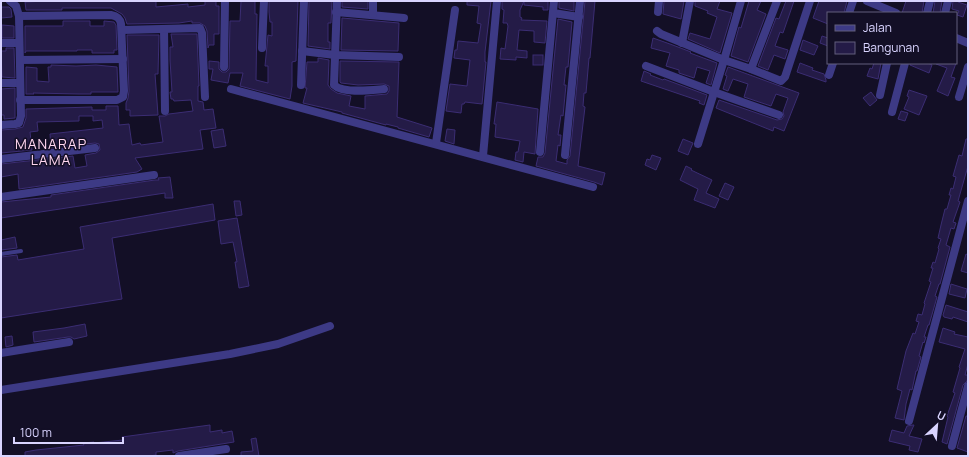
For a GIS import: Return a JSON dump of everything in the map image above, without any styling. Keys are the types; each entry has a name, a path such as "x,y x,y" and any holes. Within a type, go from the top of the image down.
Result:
{"street":[{"path":"1,125 19,123 21,116 19,16 16,6 10,1"},
{"path":"224,67 225,1"},
{"path":"262,48 264,1"},
{"path":"301,85 304,1"},
{"path":"337,1 334,85 337,88 348,90 384,89"},
{"path":"372,14 373,1"},
{"path":"483,156 497,1"},
{"path":"540,152 554,1"},
{"path":"565,155 580,1"},
{"path":"658,12 659,1"},
{"path":"682,43 690,1"},
{"path":"698,144 741,1"},
{"path":"751,68 777,1"},
{"path":"657,30 661,34 724,60 751,68 779,80 783,80 810,1"},
{"path":"849,12 853,1"},
{"path":"867,1 884,4 895,12"},
{"path":"927,12 930,1"},
{"path":"945,12 948,1"},
{"path":"436,144 455,10"},
{"path":"336,12 404,18"},
{"path":"553,13 579,17"},
{"path":"19,16 111,15 118,17 120,19 122,30 124,91 121,99 20,100"},
{"path":"164,29 165,111"},
{"path":"122,30 202,29 204,97"},
{"path":"957,38 968,43"},
{"path":"1,43 19,43"},
{"path":"302,52 335,55 399,57"},
{"path":"20,60 123,59"},
{"path":"829,75 833,64"},
{"path":"880,95 887,64"},
{"path":"892,112 905,64"},
{"path":"646,66 779,115"},
{"path":"959,97 968,67"},
{"path":"1,83 20,83"},
{"path":"231,88 592,187"},
{"path":"1,159 95,148"},
{"path":"1,197 154,175"},
{"path":"909,422 968,201"},
{"path":"1,390 230,354 278,344 330,326"},
{"path":"1,353 69,342"},
{"path":"952,446 968,386"},
{"path":"179,456 226,449"}],"lane":[{"path":"1,254 21,251"}],"building":[{"path":"156,1 156,7 188,4 188,7 205,5 205,1 216,1 216,6 219,6 219,34 214,34 214,45 209,45 208,48 207,31 205,26 200,23 192,23 192,21 179,23 127,24 122,14 111,8 26,10 25,2"},
{"path":"241,1 255,1 255,14 257,14 256,80 268,83 268,66 265,66 268,35 272,36 269,1 298,1 296,61 292,62 292,86 290,99 240,86 243,73 230,73 228,83 211,80 213,69 209,69 209,61 219,62 219,69 222,72 226,72 229,69 230,21 240,21"},
{"path":"309,1 332,1 331,23 328,23 328,42 330,42 330,49 308,46"},
{"path":"342,1 368,1 368,9 342,7"},
{"path":"467,1 491,1 485,52 486,62 482,104 465,102 462,104 461,113 446,111 450,84 467,86 470,60 454,58 455,50 457,50 458,41 478,43 481,24 477,23 479,6 467,5"},
{"path":"502,1 524,1 520,10 521,20 547,21 545,43 534,42 534,31 519,30 517,50 527,51 527,58 516,57 516,60 500,59 501,48 505,49 508,26 507,23 503,23 504,10 502,9"},
{"path":"524,1 548,1 548,10 543,10 543,7 524,5"},
{"path":"559,1 574,1 574,11 559,8"},
{"path":"585,1 595,1 586,93 584,93 583,106 585,107 578,166 605,173 602,185 536,166 538,157 543,157 545,153 558,19 572,22 568,67 566,67 564,85 566,85 563,116 561,115 558,135 561,135 560,146 558,145 556,161 567,164 567,160 570,156"},
{"path":"664,1 684,1 681,19 663,14"},
{"path":"695,1 720,1 717,9 732,13 720,53 688,39 690,33 710,39 717,17 707,13 708,11 695,6"},
{"path":"749,1 761,1 757,10 766,14 748,62 731,56 739,27 741,28"},
{"path":"786,1 794,1 783,33 780,32 775,46 788,50 785,59 774,55 768,70 758,66 776,18 779,19"},
{"path":"819,1 847,1 844,12 827,12 827,24 813,18"},
{"path":"906,1 924,1 922,12 902,12"},
{"path":"935,1 942,1 940,12 933,12"},
{"path":"953,1 958,1 967,5 963,17 957,15 959,11 952,9"},
{"path":"1,7 9,7 11,9 12,17 1,18"},
{"path":"342,18 399,23 398,51 341,50"},
{"path":"63,21 90,21 90,26 104,26 104,21 114,22 116,25 117,50 114,50 114,53 92,53 92,50 77,50 26,51 25,53 25,26 63,26"},
{"path":"2,25 14,26 14,38 2,38"},
{"path":"171,34 197,34 199,86 198,101 203,102 204,110 213,109 216,128 200,130 203,149 135,158 142,169 137,172 19,189 18,174 1,177 1,164 73,156 75,168 87,166 85,155 96,153 100,150 99,144 95,143 51,148 50,134 103,128 102,120 93,121 93,116 79,116 79,121 37,122 38,131 30,132 32,150 1,153 1,130 23,127 26,118 26,109 92,107 92,110 106,110 106,106 118,106 119,125 129,124 132,145 140,143 141,145 163,142 159,116 193,111 191,100 174,101 171,99 170,47 173,47"},
{"path":"127,35 159,35 158,74 155,74 158,115 130,116 130,110 126,110 129,91"},
{"path":"822,36 827,38 827,46 820,43"},
{"path":"653,38 717,63 711,85 706,83 710,71 697,67 694,78 679,73 679,70 666,66 670,53 651,48"},
{"path":"803,40 818,46 814,55 800,50"},
{"path":"6,48 14,48 15,78 2,77 1,51 6,51"},
{"path":"533,55 543,55 543,65 533,65"},
{"path":"318,58 329,60 328,85 331,89 337,93 351,96 349,106 365,109 365,96 387,94 389,91 389,86 384,84 358,85 341,83 340,61 399,62 397,117 432,128 429,137 398,127 303,103 307,88 305,88 307,62 318,62"},
{"path":"800,63 813,68 812,70 824,74 826,82 797,72"},
{"path":"874,64 881,64 878,79 867,76 870,68 872,69"},
{"path":"930,64 932,65 929,73 910,65"},
{"path":"936,64 956,64 951,77 955,78 948,96 937,91 947,68"},
{"path":"51,65 96,65 117,67 118,92 91,92 91,94 26,94 26,67 37,68 37,81 49,82 48,67 51,67"},
{"path":"728,67 799,93 784,131 774,127 773,131 716,108 719,100 777,120 782,119 784,116 783,112 788,98 776,94 771,106 744,97 748,84 733,79 728,91 723,89"},
{"path":"644,71 663,80 664,79 707,95 704,105 699,103 700,101 641,81"},
{"path":"15,88 15,118 4,119 4,115 1,115 1,89"},
{"path":"909,90 927,96 919,115 904,109 909,97 907,96"},
{"path":"871,92 877,100 870,106 863,98"},
{"path":"497,102 538,109 535,154 524,152 523,162 515,160 520,141 495,137 496,124 494,124"},
{"path":"901,111 908,113 905,121 898,119"},
{"path":"223,129 226,146 214,148 211,131"},
{"path":"447,129 455,130 454,144 445,141"},
{"path":"683,139 693,143 688,155 678,151"},
{"path":"966,139 968,139 968,166 958,201 960,202 953,222 956,223 954,229 951,228 946,245 950,247 940,284 935,296 937,297 929,325 924,337 926,337 919,356 921,357 912,390 910,389 906,404 904,420 895,418 902,391 897,389 906,351 913,333 915,334 919,322 916,321 918,314 922,315 924,303 931,282 929,281 933,268 931,268 933,262 935,263 939,249 941,239 938,238 941,225 945,209 947,209 951,195 949,195 951,188 953,189 956,177 953,176 959,155 962,156"},
{"path":"652,155 661,158 656,170 645,165 647,159 650,160"},
{"path":"686,166 712,180 706,193 719,199 715,208 694,200 698,189 680,180"},
{"path":"170,177 173,198 165,198 165,193 1,218 1,202 51,197 51,195 159,180 158,178"},
{"path":"725,183 734,187 728,200 719,196"},
{"path":"234,201 240,201 242,215 236,216"},
{"path":"213,204 215,220 112,238 122,299 1,318 1,257 17,255 18,260 84,249 80,227"},
{"path":"237,218 249,286 239,288 235,262 237,262 233,242 221,244 218,221"},
{"path":"15,237 17,248 1,250 1,240"},
{"path":"966,254 968,255 968,273 961,271"},
{"path":"951,284 967,289 965,298 949,294"},
{"path":"946,305 968,312 968,322 953,317 952,319 944,317 943,315"},
{"path":"85,324 87,336 74,339 68,337 34,342 33,332"},
{"path":"943,328 955,332 954,334 968,337 968,364 965,375 968,375 968,377 967,381 963,385 947,444 942,442 947,416 955,393 953,392 960,368 959,367 965,349 939,342"},
{"path":"12,336 13,345 6,347 5,337"},
{"path":"966,416 968,416 968,452 957,448"},
{"path":"210,425 210,432 222,430 222,433 232,431 234,442 173,453 173,450 156,452 156,455 149,456 25,456 25,452 36,450 84,445 83,443 123,440 122,437"},
{"path":"914,425 909,436 922,439 918,452 909,450 910,446 889,441 892,430 904,433 907,426"},
{"path":"256,438 259,456 241,456 241,452 253,451 251,439"}],"district":[{"name":"MANARAP LAMA","path":"51,152"}]}
